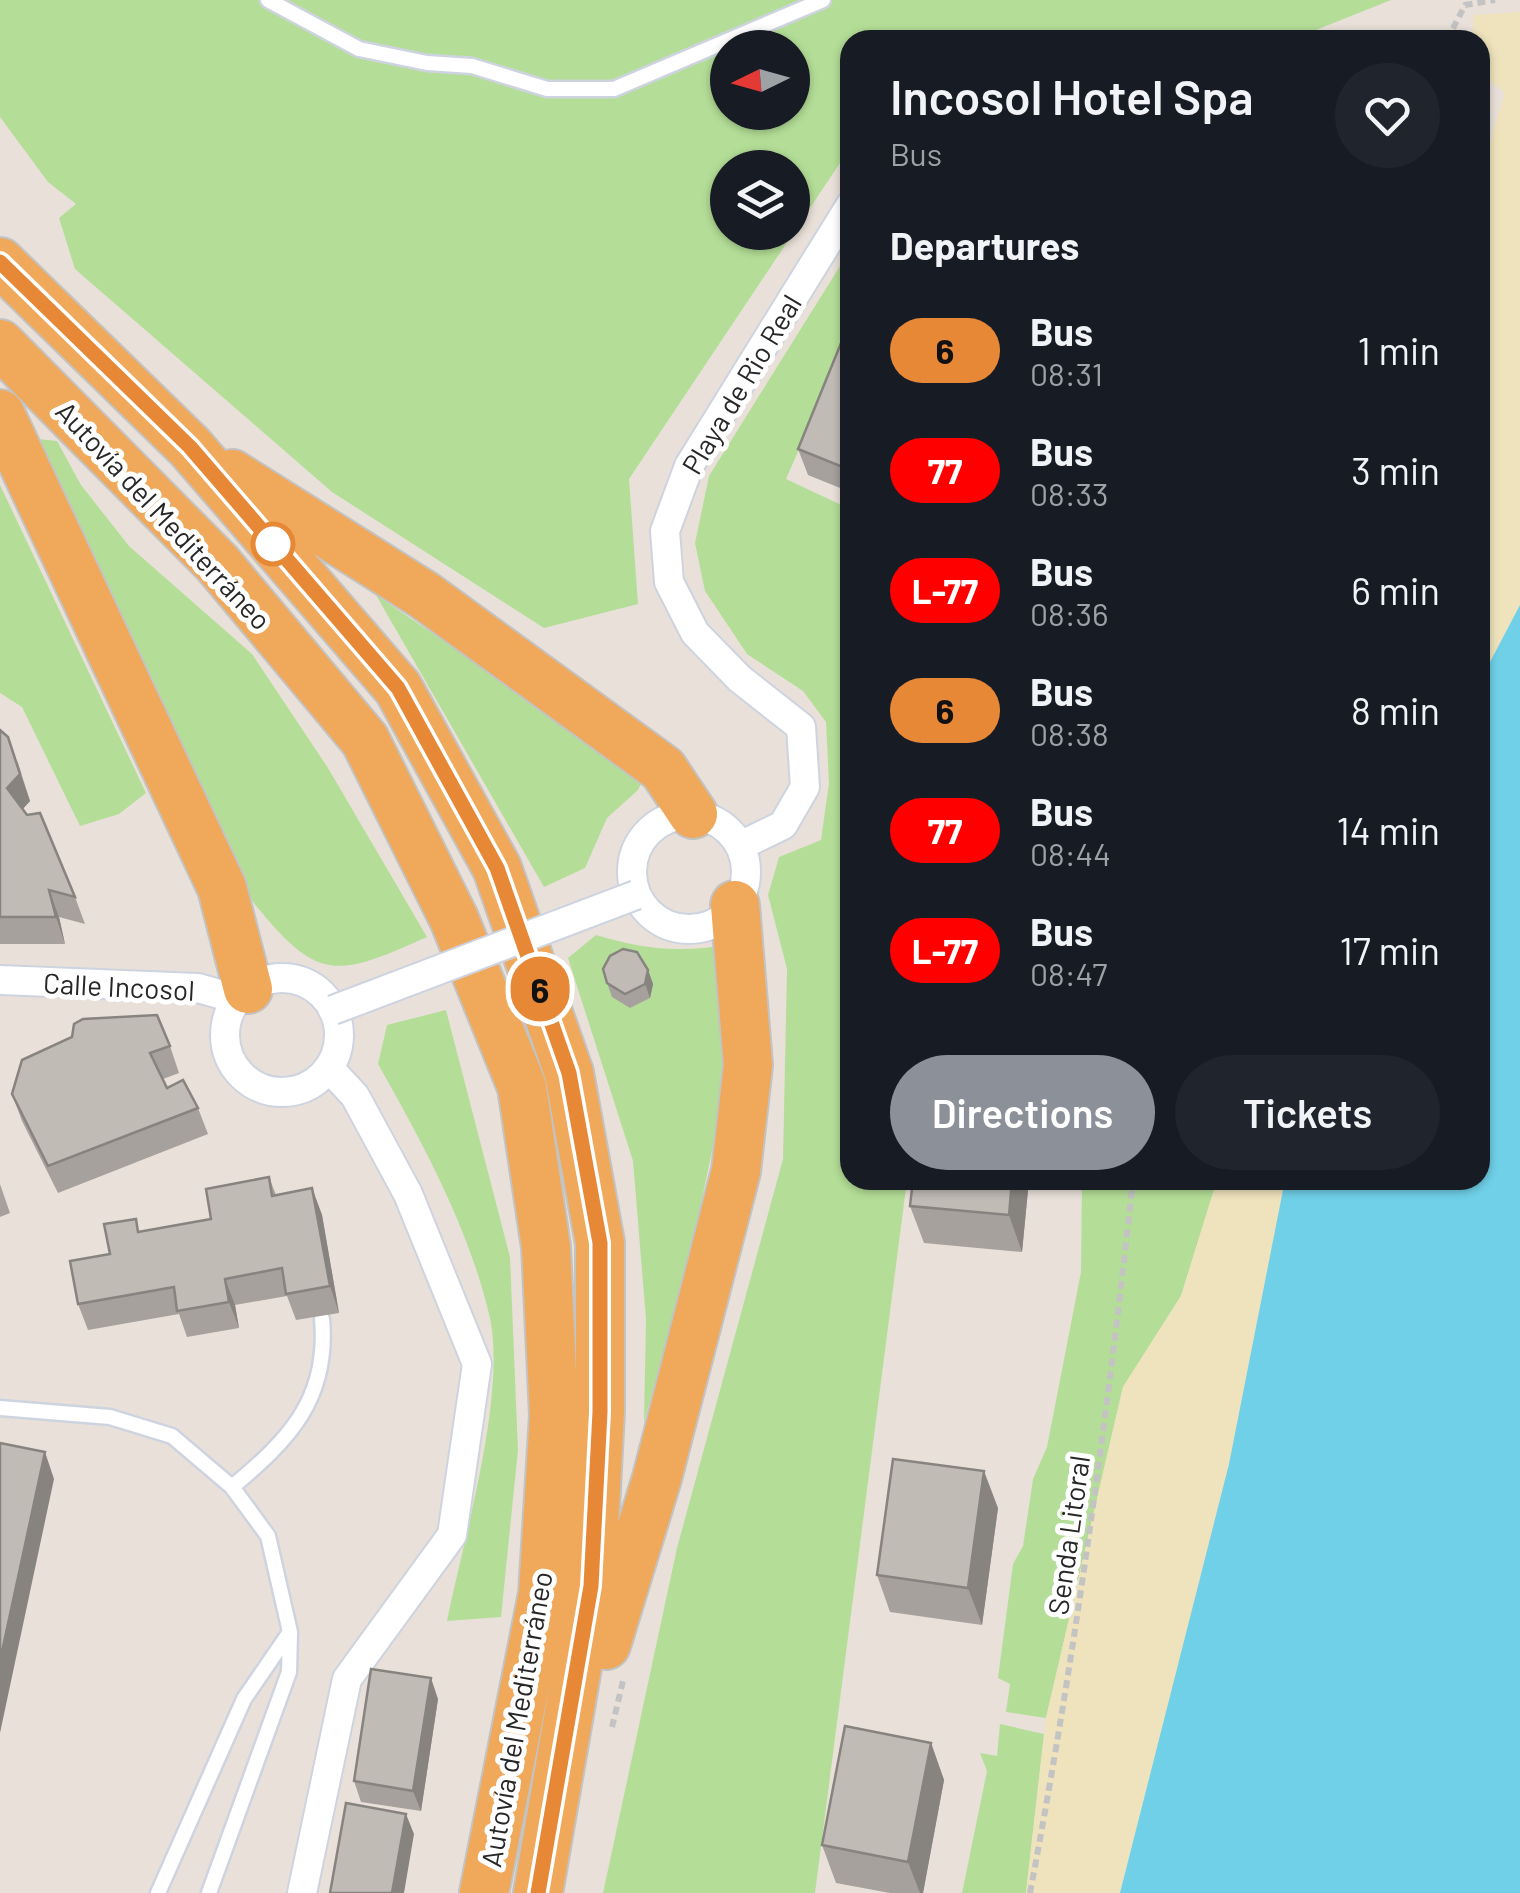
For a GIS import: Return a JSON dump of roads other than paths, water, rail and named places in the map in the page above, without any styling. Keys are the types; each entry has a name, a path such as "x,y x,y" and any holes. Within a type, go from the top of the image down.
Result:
{"highway":[{"name":"Autovía del Mediterráneo","path":"0,262 190,447 398,688 497,868 569,1073 600,1243 600,1412 591,1586 538,1893"},
{"name":"Autovía del Mediterráneo","path":"0,344 218,562 365,740 454,919 522,1087 546,1247 554,1414 543,1594 484,1893"},
{"path":"0,414 222,888 242,994"},
{"path":"190,447 424,595 663,769 693,814"},
{"path":"555,1811 657,1478 736,1171 748,1065 736,905"}],"street":[{"name":"Playa de Rio Real","path":"740,846 784,825 805,787 801,727 740,678 695,633 670,582 665,530 689,466 840,222"},
{"path":"693,814 712,819 729,830 740,846 746,876 736,905 708,926 692,930 659,921 636,895 631,876 642,838 656,824 693,814"},
{"path":"334,1010 636,895"},
{"path":"296,979 311,985 334,1010 339,1040 328,1068 316,1082 282,1092 248,1081 226,1051 228,1014 242,994 262,981 296,979"},
{"name":"Calle Incosol","path":"0,980 198,988 242,994"},
{"path":"302,1893 347,1679 452,1535 477,1364 408,1194 355,1096 328,1068"}],"lane":[{"path":"268,0 358,48 427,62 472,66 546,89 579,91 614,89 823,0"},
{"path":"232,1486 274,1452 303,1416 325,1357 322,1319"},
{"path":"0,1408 110,1417 172,1436 232,1486 268,1536 290,1632 289,1672 208,1893"},
{"path":"158,1893 244,1699 290,1632"}],"water":[{"path":"1520,605 1520,1893 1120,1893 1229,1464 1283,1190 1490,1190 1490,662"}]}
